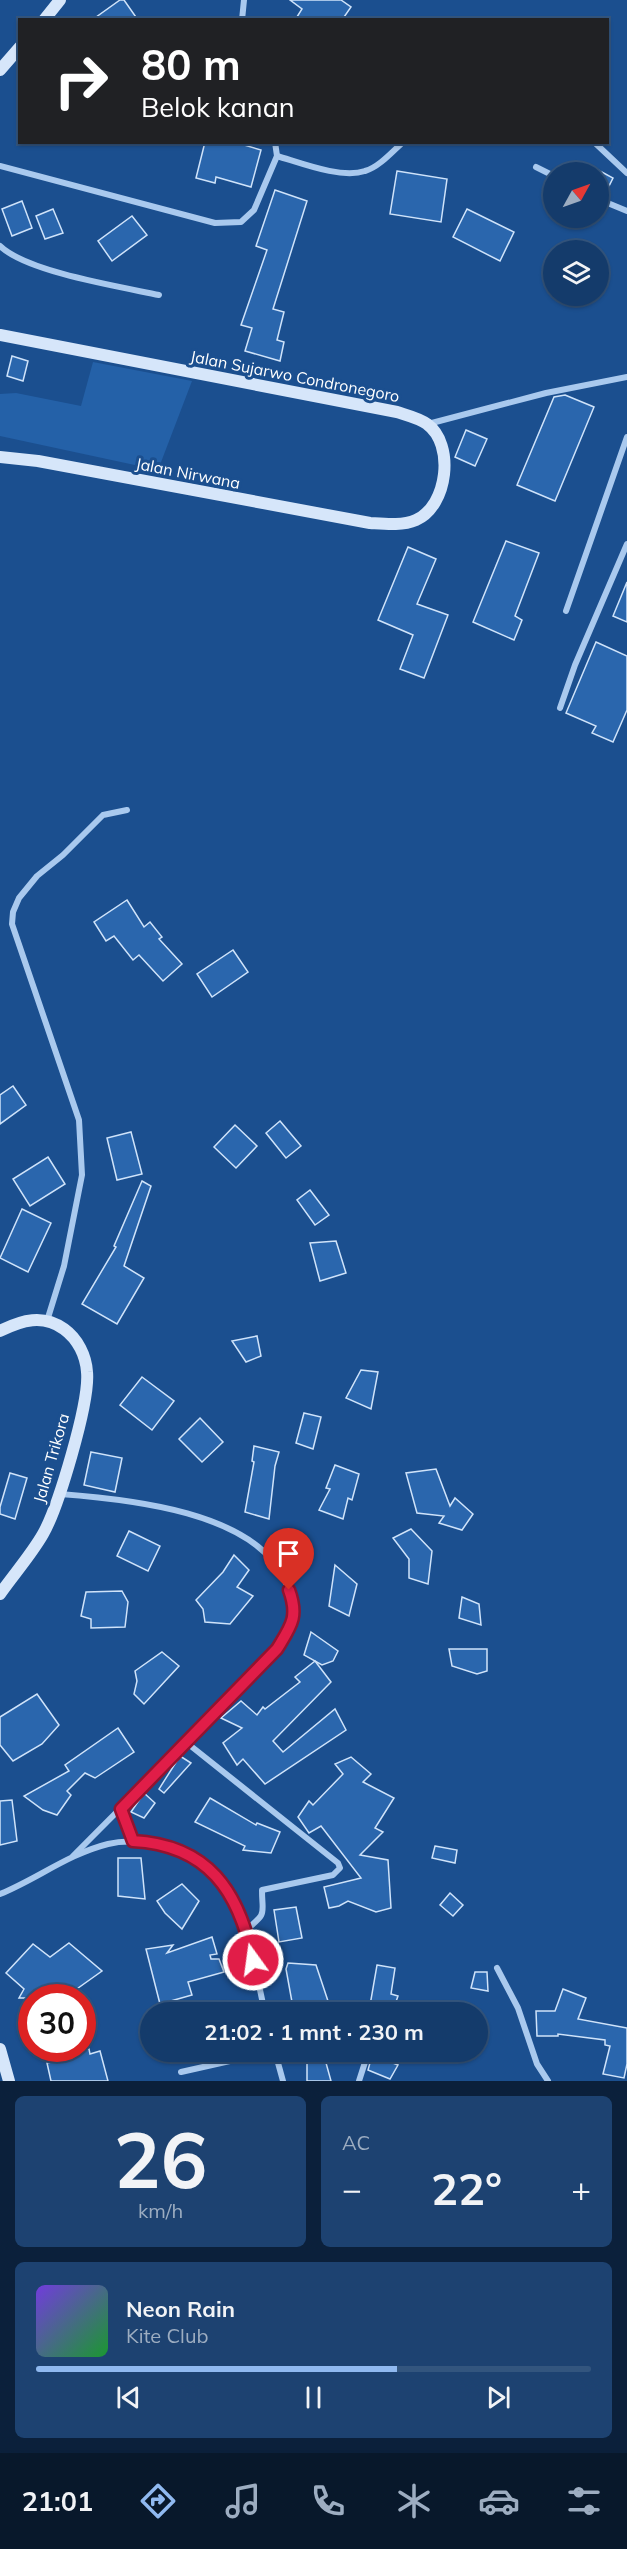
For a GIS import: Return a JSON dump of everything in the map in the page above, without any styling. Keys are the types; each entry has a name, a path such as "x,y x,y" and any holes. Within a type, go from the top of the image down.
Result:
{"street":[{"path":"46,18 60,0"},
{"path":"242,18 244,0"},
{"path":"0,70 18,49"},
{"path":"0,166 214,223 229,225 241,222 254,210 277,156 275,144"},
{"path":"277,156 339,173 356,173 375,166 401,144"},
{"path":"596,144 627,173"},
{"path":"536,167 543,170"},
{"path":"609,204 627,211"},
{"path":"0,246 24,261 78,278 159,295"},
{"name":"Jalan Sujarwo Condronegoro","path":"0,335 397,412 428,424"},
{"path":"428,424 546,393 627,377"},
{"name":"Jalan Nirwana","path":"0,457 38,461 370,523 392,525 416,520 436,502 445,476 442,446 428,424"},
{"path":"566,611 627,437"},
{"path":"560,708 575,665 627,544"},
{"path":"0,1331 28,1320 47,1322 64,1266 82,1175 79,1120 12,924 13,912 19,898 38,876 103,815 127,810"},
{"name":"Jalan Trikora","path":"0,1594 42,1535 60,1494 87,1395 86,1359 77,1342 60,1327 47,1322"},
{"path":"60,1494 136,1502 186,1513 225,1527 247,1539 272,1559 283,1576 294,1605 294,1618 289,1631 267,1661 73,1856"},
{"path":"187,1743 338,1863 340,1869 333,1875 262,1890 265,1908 258,1920 246,1930"},
{"path":"121,1809 133,1841"},
{"path":"0,1894 73,1856 107,1844 133,1841 166,1846 198,1858 224,1887 246,1930 262,2002"},
{"path":"498,1968 518,2008 537,2064 548,2081"},
{"path":"0,2049 9,2081"},
{"path":"181,2072 226,2062"},
{"path":"277,2062 283,2081"},
{"path":"358,2081 365,2062"}],"shaded area":[{"path":"93,362 192,381 158,470 0,436 0,394 16,393 81,406"}],"building":[{"path":"120,0 124,0 137,18 95,18"},
{"path":"290,0 341,0 351,7 343,18 296,18 302,9"},
{"path":"204,144 241,144 261,150 251,187 216,177 215,183 196,178"},
{"path":"397,171 447,179 441,222 390,214"},
{"path":"275,190 307,201 273,309 284,312 277,340 284,342 280,361 245,351 252,328 241,325 267,250 256,246"},
{"path":"22,201 32,228 12,236 2,209"},
{"path":"53,209 63,233 45,239 36,216"},
{"path":"467,209 514,232 500,261 453,237"},
{"path":"132,216 147,235 112,261 98,241"},
{"path":"12,356 28,361 23,381 7,376"},
{"path":"565,395 594,407 555,501 517,485 554,397"},
{"path":"466,430 487,439 475,466 455,457"},
{"path":"506,541 539,553 515,616 522,620 514,640 473,622"},
{"path":"408,547 436,559 417,604 448,615 424,678 400,669 413,635 378,620"},
{"path":"627,582 627,622 613,616"},
{"path":"596,642 627,656 627,710 613,742 592,733 596,726 566,713"},
{"path":"127,900 144,927 150,922 162,937 159,939 182,964 163,981 139,955 133,960 114,936 106,941 94,922"},
{"path":"233,950 248,972 212,997 197,974"},
{"path":"13,1086 26,1105 0,1124 0,1095"},
{"path":"280,1121 301,1146 286,1158 266,1133"},
{"path":"235,1125 257,1146 236,1168 214,1147"},
{"path":"131,1132 142,1174 117,1180 107,1138"},
{"path":"48,1157 65,1184 30,1206 13,1179"},
{"path":"142,1181 151,1186 124,1266 144,1278 117,1324 82,1304 116,1247 114,1246"},
{"path":"310,1190 329,1215 315,1225 297,1200"},
{"path":"22,1209 51,1223 28,1272 0,1258"},
{"path":"336,1241 346,1273 320,1281 310,1243"},
{"path":"257,1336 261,1356 246,1362 232,1341"},
{"path":"361,1370 378,1372 371,1409 346,1398"},
{"path":"142,1377 174,1401 152,1430 120,1405"},
{"path":"304,1413 321,1417 313,1449 296,1443"},
{"path":"200,1418 223,1442 202,1462 179,1439"},
{"path":"254,1446 279,1452 275,1466 269,1519 245,1512 254,1462 252,1461"},
{"path":"91,1452 122,1458 115,1492 84,1485"},
{"path":"335,1465 359,1474 352,1500 348,1498 343,1519 319,1510 330,1489 326,1488"},
{"path":"436,1469 450,1506 455,1498 473,1514 462,1530 439,1523 444,1516 417,1513 406,1473"},
{"path":"10,1473 27,1478 15,1519 0,1514"},
{"path":"411,1529 432,1551 428,1584 409,1578 409,1559 393,1538"},
{"path":"129,1531 160,1546 148,1571 117,1556"},
{"path":"234,1555 249,1570 237,1587 253,1596 230,1624 205,1622 203,1609 196,1600 223,1572"},
{"path":"335,1565 357,1584 349,1616 329,1606"},
{"path":"122,1591 128,1602 125,1627 91,1628 91,1619 81,1616 86,1592"},
{"path":"462,1597 479,1604 481,1625 459,1618"},
{"path":"311,1632 338,1651 333,1661 322,1665 304,1655"},
{"path":"449,1649 487,1649 487,1671 477,1674 452,1666"},
{"path":"162,1652 179,1666 144,1704 134,1694 137,1681 135,1671"},
{"path":"315,1661 331,1682 273,1741 283,1752 335,1709 346,1730 265,1784 243,1759 237,1765 223,1743 242,1728 221,1718 241,1701 257,1715 263,1707 265,1709 300,1682 295,1677"},
{"path":"37,1694 59,1725 42,1744 13,1761 0,1745 0,1717"},
{"path":"118,1728 134,1752 95,1778 85,1773 67,1791 71,1795 57,1815 43,1810 24,1796 69,1771 65,1765"},
{"path":"180,1756 191,1763 164,1793 159,1789"},
{"path":"351,1757 371,1774 363,1782 394,1798 375,1828 383,1832 360,1855 388,1860 391,1908 376,1912 348,1901 329,1908 324,1887 361,1878 321,1826 309,1833 298,1817 309,1801 313,1805 343,1774 335,1764"},
{"path":"144,1793 155,1803 144,1818 131,1812"},
{"path":"210,1798 256,1825 257,1823 280,1832 271,1853 243,1850 245,1846 195,1822"},
{"path":"12,1800 17,1841 0,1845 0,1801"},
{"path":"435,1846 457,1850 455,1863 432,1858"},
{"path":"118,1858 141,1858 145,1899 118,1896"},
{"path":"182,1884 199,1901 182,1929 165,1913 157,1901"},
{"path":"450,1893 463,1905 453,1916 440,1905"},
{"path":"296,1907 302,1938 279,1942 274,1910"},
{"path":"212,1937 217,1954 210,1955 211,1959 219,1959 224,1972 188,1982 192,1995 159,2002 146,1949 173,1945 167,1953"},
{"path":"69,1943 102,1971 84,1984 18,1984 6,1973 33,1944 50,1957"},
{"path":"288,1963 316,1965 328,2002 292,2002 286,1969"},
{"path":"377,1965 395,1968 391,1994 398,1996 396,2002 371,2002"},
{"path":"475,1972 487,1972 488,1991 471,1988"},
{"path":"563,1989 586,1998 578,2019 627,2028 627,2064 624,2078 603,2074 610,2046 605,2045 605,2040 558,2034 558,2036 537,2036 536,2011 555,2011"},
{"path":"100,2051 108,2081 51,2081 47,2063 96,2062 96,2052"},
{"path":"307,2062 326,2062 331,2081 307,2081"},
{"path":"370,2062 390,2062 398,2065 390,2079 368,2070"}],"route":[{"path":"253,1960 250,1942 234,1903 211,1870 198,1858 182,1851 133,1841 121,1809 277,1649 289,1631 294,1618 294,1605 289,1590"}]}
